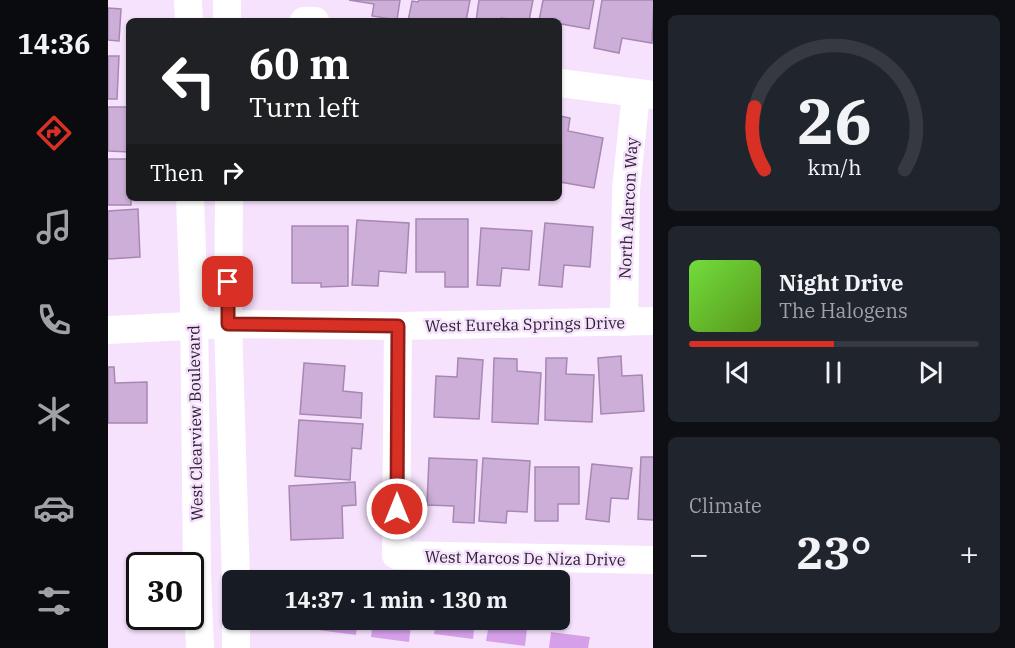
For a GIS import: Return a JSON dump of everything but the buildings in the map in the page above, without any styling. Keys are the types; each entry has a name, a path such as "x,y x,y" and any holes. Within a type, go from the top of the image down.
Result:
{"street":[{"path":"188,0 189,18"},
{"path":"227,0 227,18"},
{"path":"562,83 645,94"},
{"name":"North Alarcon Way","path":"624,322 626,189 645,94"},
{"name":"West Clearview Boulevard","path":"190,201 200,648"},
{"path":"229,201 228,324 236,570"},
{"name":"West Eureka Springs Drive","path":"108,330 228,324 398,326 653,321"},
{"name":"West Marcos De Niza Drive","path":"398,326 396,555 653,560"},
{"path":"236,630 236,648"}],"shaded area":[{"path":"318,630 357,630 356,635"},
{"path":"372,630 410,630 409,642 371,637"},
{"path":"435,630 474,630 473,639 434,634"},
{"path":"488,630 527,630 525,646 486,641"},
{"path":"551,632 590,637 588,648 549,648"}],"route":[{"path":"228,282 228,324 398,326 397,509"}]}
